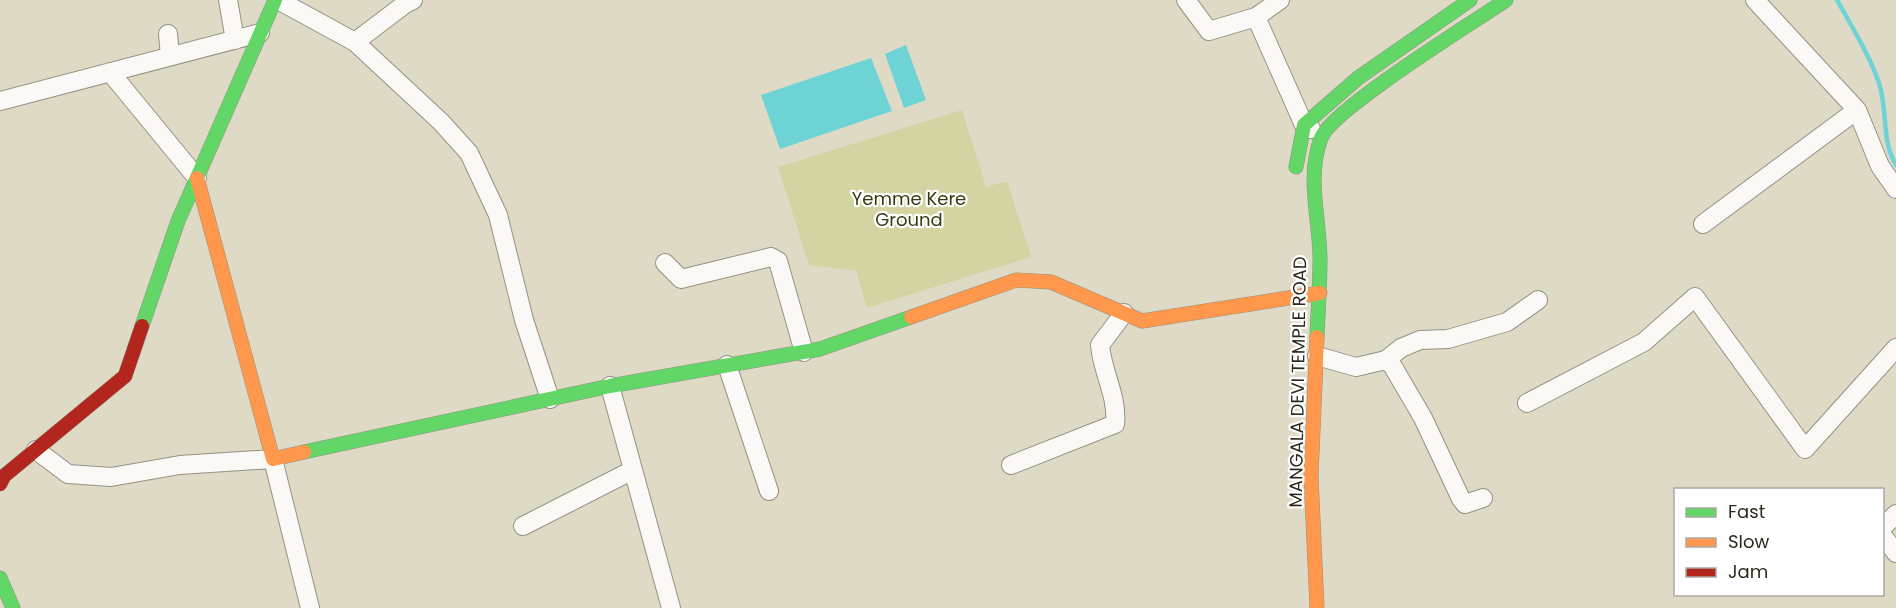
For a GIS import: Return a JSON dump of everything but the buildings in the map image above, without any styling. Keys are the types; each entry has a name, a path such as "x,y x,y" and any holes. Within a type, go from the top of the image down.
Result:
{"street":[{"path":"228,0 235,40"},
{"path":"2,479 125,376 178,221 276,0 355,42 469,153 498,214 524,320 550,399"},
{"path":"355,42 413,0"},
{"path":"1186,0 1209,31 1256,17 1280,0"},
{"path":"1296,184 1295,173 1304,125 1358,78 1470,0"},
{"path":"1256,17 1304,125 1321,136 1345,111 1376,88 1506,0"},
{"path":"1755,0 1857,110 1880,166 1896,189"},
{"path":"0,100 260,33"},
{"path":"168,34 170,56"},
{"path":"110,72 197,178 273,459 310,608"},
{"path":"1703,224 1857,110"},
{"name":"MANGALA DEVI TEMPLE ROAD","path":"1317,608 1311,476 1320,258 1312,184 1321,136"},
{"path":"665,263 681,279 771,257 778,261 804,352"},
{"name":"MANGALA DEVI TEMPLE ROAD","path":"1302,302 1303,278"},
{"path":"36,450 68,474 111,477 180,465 273,459 610,386 820,349 1016,280 1051,282 1142,321 1302,302 1320,293"},
{"path":"1527,403 1644,342 1695,297 1805,449 1896,348"},
{"path":"1317,356 1356,367 1386,360 1401,348 1420,339 1448,339 1508,322 1538,300"},
{"path":"1011,465 1115,424 1115,405 1101,359 1100,345 1124,313"},
{"path":"1386,360 1392,365 1423,418 1461,499 1465,504 1470,504 1483,498"},
{"path":"728,365 769,491"},
{"path":"610,386 671,608"},
{"path":"523,526 633,470"},
{"path":"1884,526 1896,514"},
{"path":"1884,538 1896,553"},
{"path":"0,578 13,608"}],"green space":[{"name":"Yemme Kere Ground","path":"962,110 986,187 1007,181 1031,257 867,308 856,271 809,265 778,167"}],"water":[{"path":"906,45 926,100 904,108 885,54"},
{"path":"871,58 892,111 780,149 761,95"}],"waterway":[{"path":"1837,0 1865,51 1879,83 1888,146 1896,165"}],"traffic: fast":[{"path":"142,326 178,221 275,0"},
{"path":"1296,167 1304,125 1358,78 1470,0"},
{"path":"1317,337 1320,260 1314,184 1321,138 1331,125 1375,88 1506,0"},
{"path":"304,452 610,386 820,349 911,317"},
{"path":"0,578 13,608"}],"traffic: slow":[{"path":"197,178 273,459 304,452"},
{"path":"911,317 1016,280 1051,282 1142,321 1320,293"},
{"path":"1317,337 1311,476 1317,608"}],"traffic: jam":[{"path":"0,484 4,476 125,376 142,326"}]}
